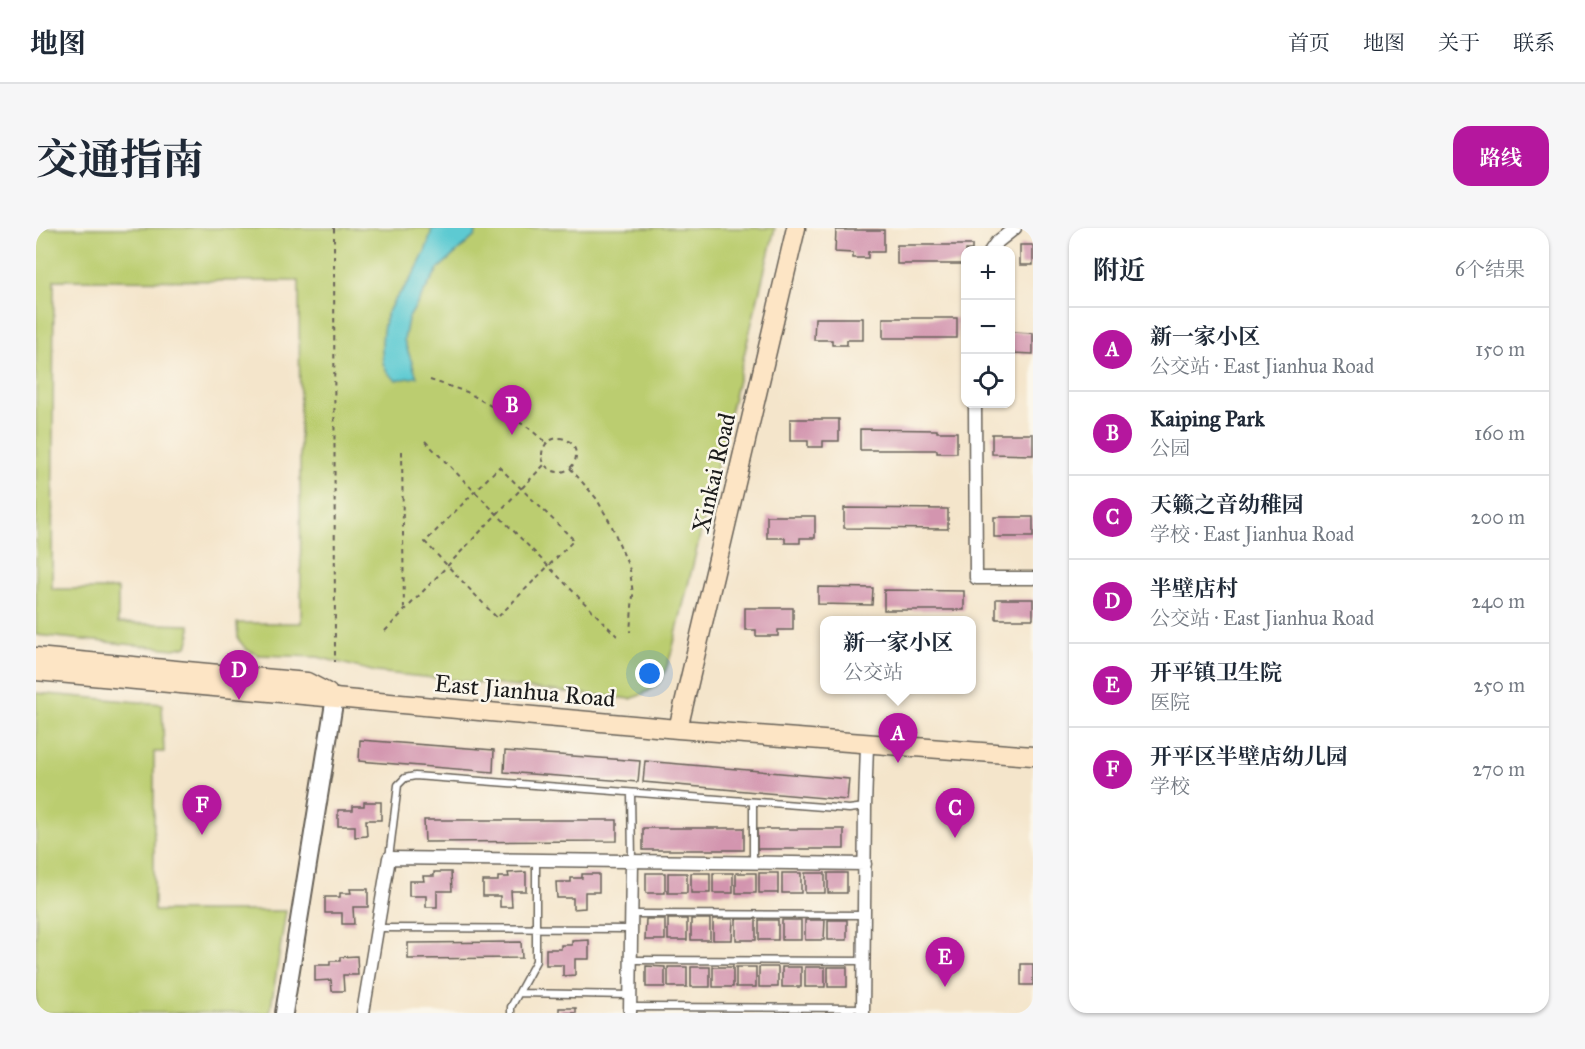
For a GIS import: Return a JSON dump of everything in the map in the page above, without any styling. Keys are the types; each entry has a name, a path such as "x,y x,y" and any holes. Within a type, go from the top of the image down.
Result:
{"main road":[{"name":"Xinkai Road","path":"678,729 796,228"},
{"name":"East Jianhua Road","path":"36,657 307,682 335,697"},
{"name":"East Jianhua Road","path":"36,671 678,729 1033,756"}],"street":[{"path":"994,246 1015,228"},
{"path":"975,408 976,578 1033,578"},
{"path":"284,1013 335,697"},
{"path":"863,1010 867,745"},
{"path":"363,1013 389,858 865,864"},
{"path":"630,1005 632,861"}],"lane":[{"path":"389,858 398,785 405,778 415,776 849,809 865,807"},
{"path":"631,793 632,861"},
{"path":"753,802 753,863"},
{"path":"511,1013 511,1007 536,961 536,859"},
{"path":"631,914 864,915"},
{"path":"377,928 631,929"},
{"path":"630,960 863,961"},
{"path":"519,993 630,1005 863,1010"}],"path":[{"path":"334,228 335,662"},
{"path":"430,380 467,392 529,428 546,443"},
{"path":"561,438 571,443 576,453 570,468 560,472 545,465 542,454 546,443 561,438"},
{"path":"425,441 617,636"},
{"path":"402,451 404,613"},
{"path":"385,631 545,465"},
{"path":"499,467 574,540 497,618 425,542 474,492 499,467"},
{"path":"570,468 596,498 611,524 630,570 633,595 630,632"}],"green space":[{"path":"36,228 775,228 672,651 663,677 655,687 631,699 376,672 318,657 258,655 246,649 238,639 237,623 301,623 299,281 54,280 52,589 118,589 118,623 190,625 190,637 187,646 174,649 36,635"},
{"path":"36,693 162,704 164,752 154,752 154,911 286,911 270,1013 36,1013"}],"water":[{"path":"432,228 477,228 475,236 438,269 408,319 404,340 417,377 396,380 388,373 383,363 382,341 385,320 392,304 421,261"}],"building":[{"path":"836,230 884,230 884,252 868,252 868,258 853,258 853,253 835,252"},
{"path":"897,245 972,245 961,246 961,264 897,264"},
{"path":"1020,245 1033,245 1033,265 1020,265"},
{"path":"815,318 863,318 863,340 847,340 847,345 832,345 832,340 814,340"},
{"path":"883,318 957,318 957,338 883,338"},
{"path":"1015,332 1033,333 1033,354 1015,353"},
{"path":"790,419 839,419 839,441 823,441 823,447 808,447 808,441 790,441"},
{"path":"860,429 957,432 957,453 937,453 937,450 860,450"},
{"path":"992,434 1033,434 1033,455 992,454"},
{"path":"844,508 948,509 948,529 844,528"},
{"path":"767,516 815,516 815,538 800,538 800,543 785,543 785,538 767,538"},
{"path":"994,517 1033,517 1033,537 994,537"},
{"path":"818,587 873,588 872,605 818,604"},
{"path":"884,590 964,591 964,610 884,610"},
{"path":"996,599 1033,599 1033,619 996,619"},
{"path":"745,608 793,608 793,630 778,630 778,636 756,636 756,630 745,630"},
{"path":"360,740 494,750 493,772 359,761"},
{"path":"505,751 640,761 638,782 504,772"},
{"path":"645,761 849,779 847,800 643,782"},
{"path":"364,802 381,802 381,820 366,820 367,836 355,837 355,826 338,826 338,810 353,810 353,806 364,806"},
{"path":"424,820 617,820 617,841 425,842"},
{"path":"643,828 744,828 744,850 643,850"},
{"path":"757,829 844,829 844,849 757,849"},
{"path":"434,872 451,872 452,891 437,891 437,907 426,907 426,896 409,896 409,881 424,881 423,876 434,876"},
{"path":"526,872 526,891 511,891 512,907 500,907 500,896 483,896 483,881 498,881 498,877 509,877 508,873"},
{"path":"646,873 665,873 665,893 646,893"},
{"path":"668,873 687,873 687,893 668,893"},
{"path":"691,873 710,873 710,893 691,893"},
{"path":"713,873 733,873 733,893 713,893"},
{"path":"736,873 756,873 756,893 736,893"},
{"path":"759,873 778,873 778,893 759,893"},
{"path":"782,873 801,873 801,893 782,893"},
{"path":"805,873 825,873 825,893 805,893"},
{"path":"828,873 847,873 847,893 828,893"},
{"path":"582,874 599,874 599,892 585,892 585,908 573,909 573,898 557,898 556,882 571,882 571,878 582,878"},
{"path":"350,889 368,889 368,907 353,907 354,924 342,924 342,913 325,913 325,897 340,897 340,893 351,893"},
{"path":"646,919 665,919 665,940 645,940"},
{"path":"668,919 687,919 687,940 668,940"},
{"path":"691,919 710,919 710,940 691,940"},
{"path":"713,919 733,919 732,940 713,940"},
{"path":"736,919 756,919 756,940 736,940"},
{"path":"759,920 778,920 778,940 759,940"},
{"path":"782,920 801,920 801,940 782,940"},
{"path":"805,920 825,920 824,940 805,940"},
{"path":"828,920 847,920 847,940 828,940"},
{"path":"589,940 589,959 575,959 575,975 563,976 563,965 546,965 546,949 561,949 561,945 572,945 572,941"},
{"path":"521,942 522,958 408,959 408,943"},
{"path":"357,956 358,975 343,975 344,991 332,991 331,980 315,981 315,965 330,965 330,961 340,961 340,957"},
{"path":"1021,964 1033,964 1033,985 1021,985"},
{"path":"646,966 665,967 665,987 646,987"},
{"path":"668,967 687,967 687,987 668,987"},
{"path":"691,967 710,967 710,987 691,987"},
{"path":"713,967 733,967 733,987 713,987"},
{"path":"736,967 756,967 756,987 736,987"},
{"path":"759,967 778,967 778,987 759,987"},
{"path":"782,967 801,967 801,987 782,987"},
{"path":"805,967 825,967 825,987 805,987"},
{"path":"828,967 847,967 847,987 828,987"},
{"path":"559,1008 576,1008 576,1013 559,1013"}],"place":[{"name":"Kaiping Park","path":"512,435"},
{"name":"半壁店村","path":"239,700"},
{"name":"新一家小区","path":"898,763"},
{"name":"开平区半壁店幼儿园","path":"202,835"},
{"name":"天籁之音幼稚园","path":"955,838"},
{"name":"开平镇卫生院","path":"945,987"}]}
